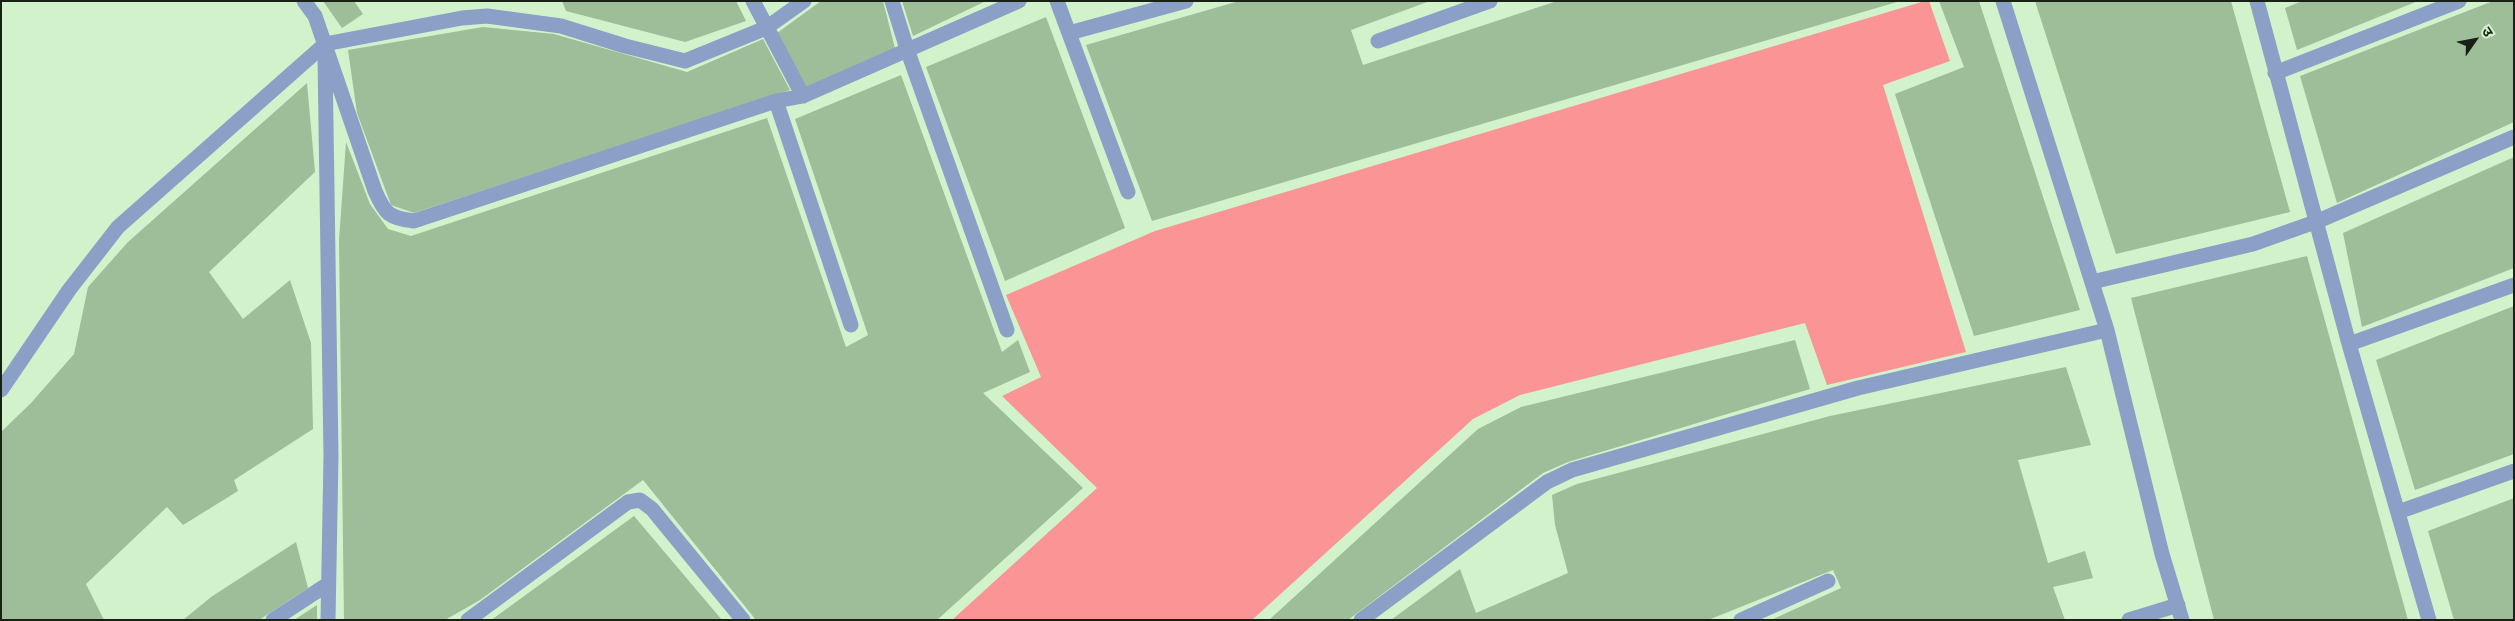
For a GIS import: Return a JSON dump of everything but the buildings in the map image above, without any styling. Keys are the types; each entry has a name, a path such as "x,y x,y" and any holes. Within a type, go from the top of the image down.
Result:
{"street":[{"path":"304,1 315,16 375,191 384,211 396,219 414,222 776,101 803,96 908,52 1019,1"},
{"path":"753,1 803,96"},
{"path":"1,390 69,290 118,227 325,44 462,18 487,16 561,26 625,46 685,61 766,28 804,1"},
{"path":"892,1 908,52 1006,330"},
{"path":"1057,1 1128,192"},
{"path":"1069,33 1186,1"},
{"path":"1378,41 1490,1"},
{"path":"2003,1 2107,330 2162,554 2182,620"},
{"path":"2257,1 2350,344 2429,620"},
{"path":"2275,73 2459,1"},
{"path":"325,44 331,456 328,620"},
{"path":"776,101 851,325"},
{"path":"2092,282 2253,244 2318,221 2514,137"},
{"path":"2350,344 2514,285"},
{"path":"1361,620 1547,482 1572,470 1858,388 2107,330"},
{"path":"2398,512 2514,471"},
{"path":"468,620 628,502 640,500 652,509 743,620"},
{"path":"1741,620 1828,581"},
{"path":"273,620 328,584"},
{"path":"2129,620 2178,605"}],"shaded area":[{"path":"1929,1 1950,61 1883,85 1966,352 1827,385 1805,323 1520,395 1473,419 1252,620 952,620 1097,488 1002,396 1041,377 1006,295 1155,231"}]}
